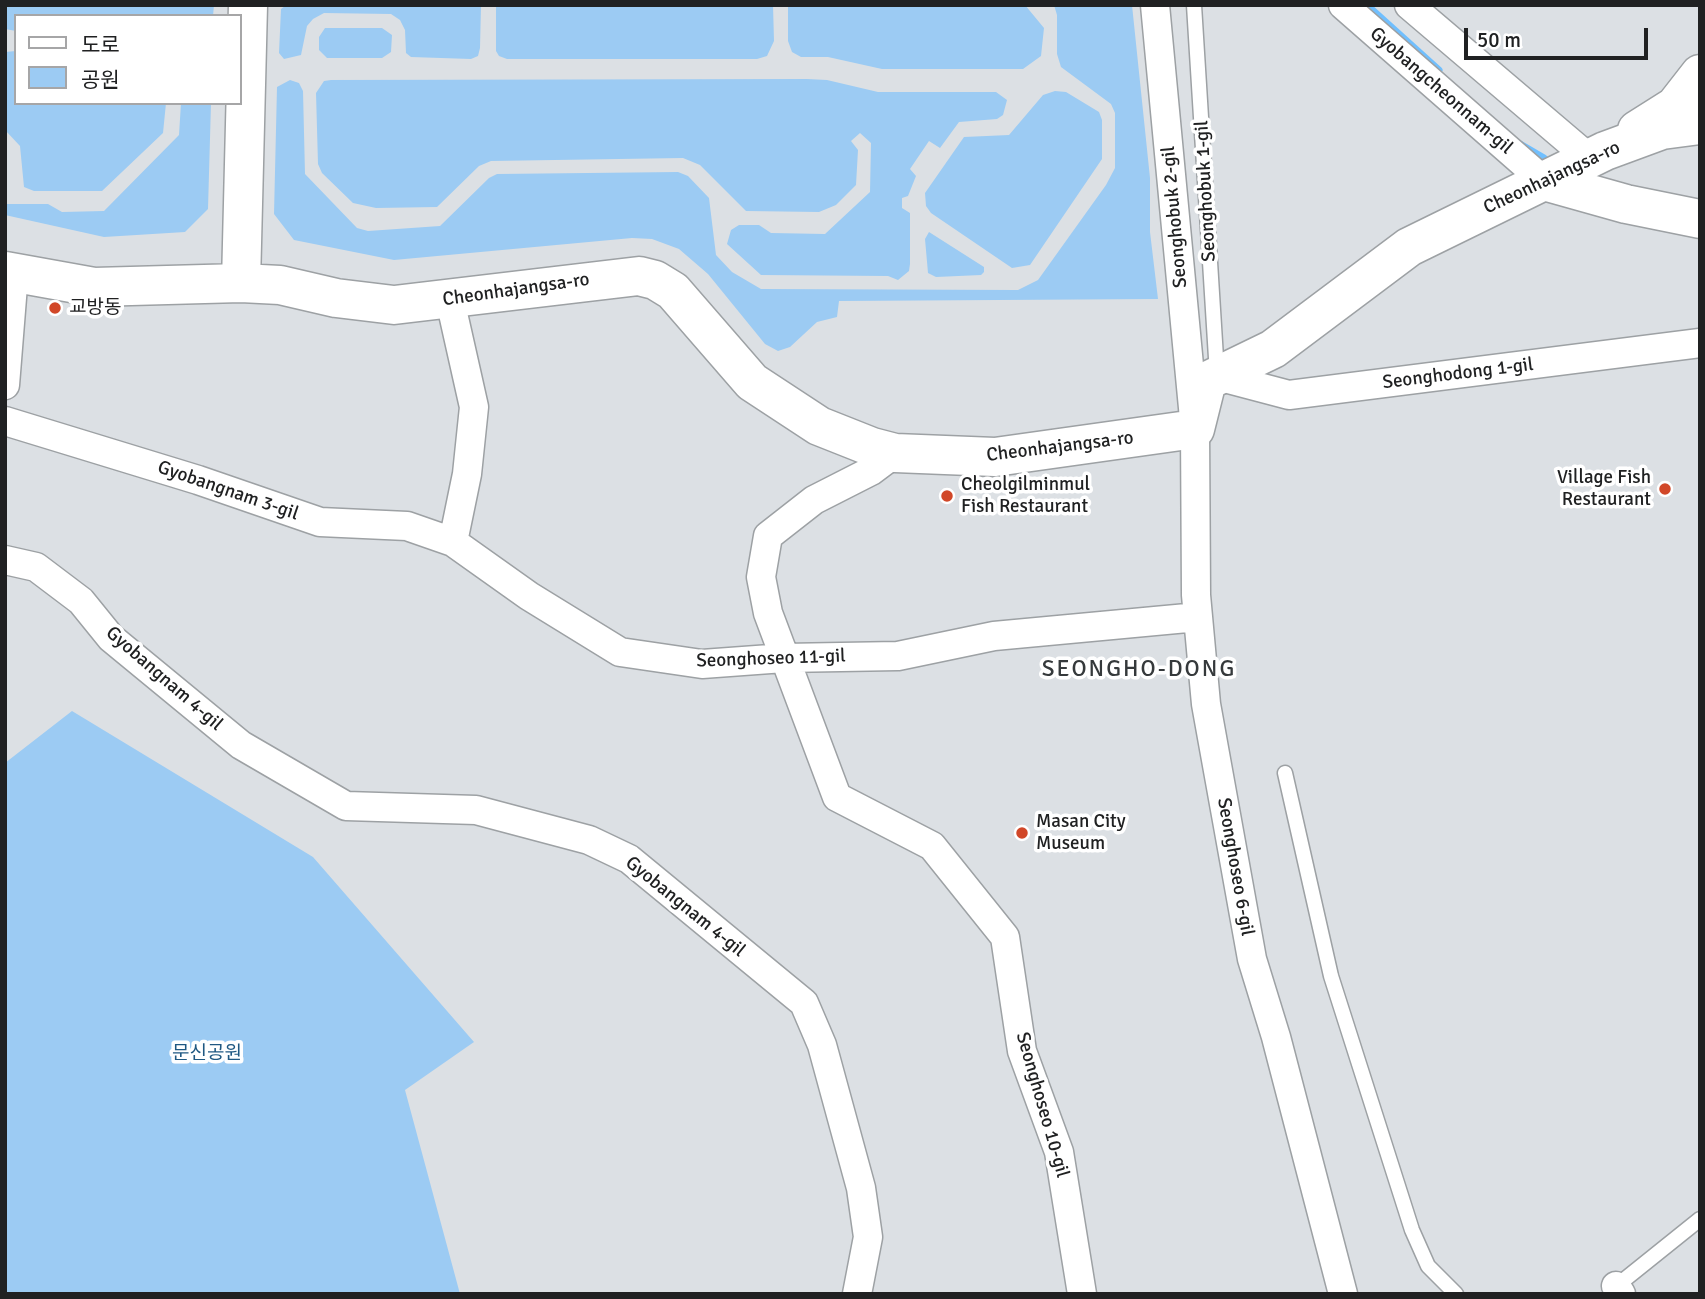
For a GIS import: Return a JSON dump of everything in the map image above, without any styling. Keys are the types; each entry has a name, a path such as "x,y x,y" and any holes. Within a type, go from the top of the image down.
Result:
{"main road":[{"path":"241,283 248,5"},
{"path":"1597,155 1675,106 1700,74"},
{"name":"Cheonhajangsa-ro","path":"1217,376 1273,349 1409,247 1597,155 1662,130 1700,125"},
{"name":"Gyobangcheonnam-gil","path":"1544,181 1626,204 1700,219"},
{"name":"Cheonhajangsa-ro","path":"10,272 94,287 241,283 293,287 336,298 384,304 450,300 598,279 639,276 655,280 673,291 752,382 770,396 819,426 872,447 895,453 995,457 1195,429"},
{"path":"1195,429 1207,381 1217,376"}],"street":[{"name":"Seonghobuk 2-gil","path":"1155,5 1195,429"},
{"name":"Gyobangcheonnam-gil","path":"1343,5 1544,181"},
{"path":"1409,5 1597,155"},
{"path":"5,385 10,272"},
{"path":"450,300 474,407 467,474 453,542"},
{"name":"Seonghodong 1-gil","path":"1217,376 1289,395 1700,343"},
{"name":"Gyobangnam 3-gil","path":"5,421 198,480 320,522 407,526 453,542"},
{"name":"Seonghoseo 6-gil","path":"1195,429 1194,544 1208,717 1252,959 1276,1037 1343,1294"},
{"name":"Seonghoseo 10-gil","path":"895,453 871,471 814,500 768,536 761,577 768,613 837,797 932,846 1005,937 1022,1051 1059,1152 1082,1294"},
{"name":"Seonghoseo 11-gil","path":"453,542 529,596 620,652 702,664 784,658 898,656 994,636 1198,617"},
{"name":"Gyobangnam 4-gil","path":"5,560 36,567 81,601 111,638 241,745 346,806 476,810 589,840 629,859 804,1003 822,1045 861,1188 868,1237 857,1294"}],"lane":[{"name":"Seonghobuk 1-gil","path":"1194,5 1217,376"},
{"path":"1285,773 1331,976 1412,1230 1429,1266 1456,1294"},
{"path":"1615,1291 1700,1219"}],"green space":[{"path":"5,5 214,5 213,14 14,14 14,31 5,29"},
{"path":"481,5 480,48 478,56 471,59 411,57 406,53 405,30 400,20 391,14 324,13 307,26 301,55 284,59 279,53 281,9 285,6"},
{"path":"496,5 773,5 774,41 767,56 757,59 507,59 499,56 496,51"},
{"path":"788,5 1025,5 1044,28 1041,56 1023,69 882,69 828,57 801,57 792,52 788,41"},
{"path":"1054,5 1132,5 1150,178 1150,232 1158,299 839,301 837,317 817,322 790,347 778,351 765,344 708,274 679,249 652,239 632,238 394,260 294,240 274,214 277,87 290,80 299,83 303,91 305,174 357,228 368,231 440,226 489,178 497,174 678,172 688,176 709,198 716,255 732,272 761,289 1018,290 1038,280 1106,185 1115,168 1115,113 1111,104 1061,67 1057,54 1057,15"},
{"path":"325,28 382,28 392,35 391,52 382,58 327,58 319,50 319,37"},
{"path":"14,51 14,105 166,105 163,133 102,191 34,191 24,187 20,146 5,130 5,52"},
{"path":"827,80 878,92 996,92 1007,100 1003,115 997,119 959,122 940,148 929,141 910,169 916,176 908,196 902,198 902,208 910,213 910,264 909,271 898,280 888,276 761,275 727,244 731,230 739,225 759,225 771,233 825,234 870,192 871,143 860,133 851,141 858,150 856,185 836,205 819,212 746,211 700,165 683,158 491,161 479,166 437,207 376,208 353,203 322,173 318,164 316,93 324,81"},
{"path":"1055,91 1066,92 1099,112 1102,120 1102,159 1030,265 1012,268 931,213 926,206 925,193 964,137 1009,135 1043,95"},
{"path":"181,105 211,105 208,209 185,232 104,237 5,215 5,204 48,204 62,212 104,211 179,135"},
{"path":"929,232 984,267 984,272 981,275 936,277 928,273 925,239"},
{"name":"문신공원","path":"72,711 313,857 474,1042 405,1090 460,1294 5,1294 5,763"}],"waterway":[{"path":"1367,5 1439,70"},
{"path":"1520,144 1544,158"}],"place":[{"name":"교방동","path":"55,308"},
{"name":"Village Fish Restaurant","path":"1665,489"},
{"name":"Cheolgilminmul Fish Restaurant","path":"947,496"},
{"name":"Masan City Museum","path":"1022,833"}],"district":[{"name":"SEONGHO-DONG","path":"1139,670"}]}
